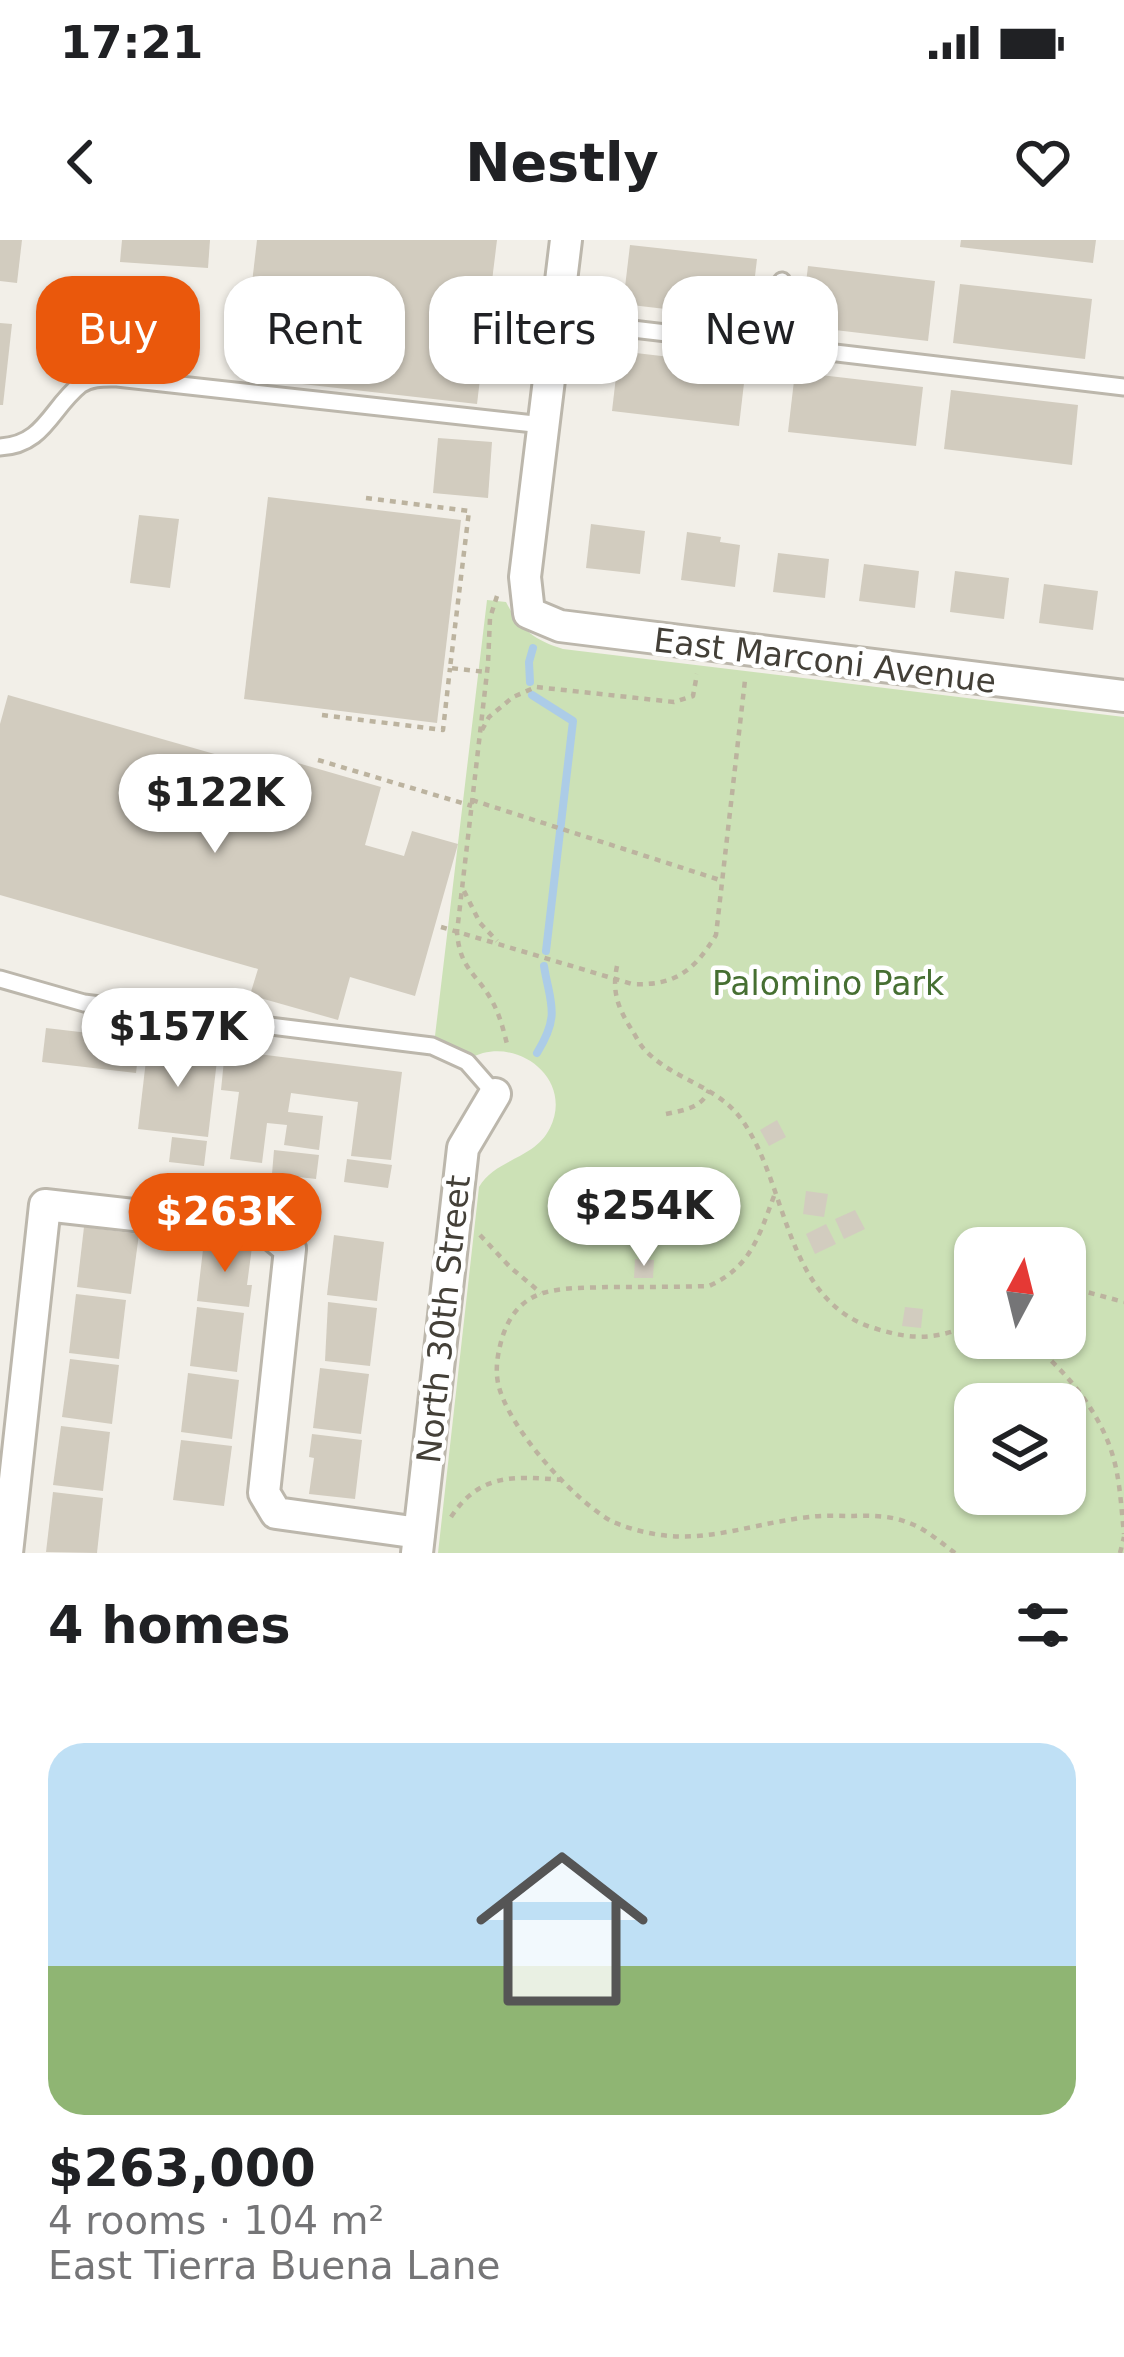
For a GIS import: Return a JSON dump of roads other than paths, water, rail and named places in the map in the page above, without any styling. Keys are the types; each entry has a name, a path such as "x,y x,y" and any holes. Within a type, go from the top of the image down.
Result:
{"street":[{"path":"562,276 566,240"},
{"path":"543,424 548,384"},
{"name":"East Marconi Avenue","path":"543,424 525,577 530,613 560,626 1124,696"},
{"name":"North 30th Street","path":"418,1543 463,1148 495,1094"},
{"path":"8,1553 45,1205 267,1229 290,1249 264,1493 276,1513 418,1543"}],"lane":[{"path":"838,354 1123,387 1124,367"},
{"path":"0,447 22,445 81,385 117,378 543,424"},
{"path":"0,979 84,1004 432,1046 467,1062 495,1094"}],"waterway":[{"path":"530,682 533,648"},
{"path":"532,695 573,721 546,951"},
{"path":"537,1053 551,1018 544,966"}],"park label":[{"name":"Palomino Park","path":"828,983"}]}
